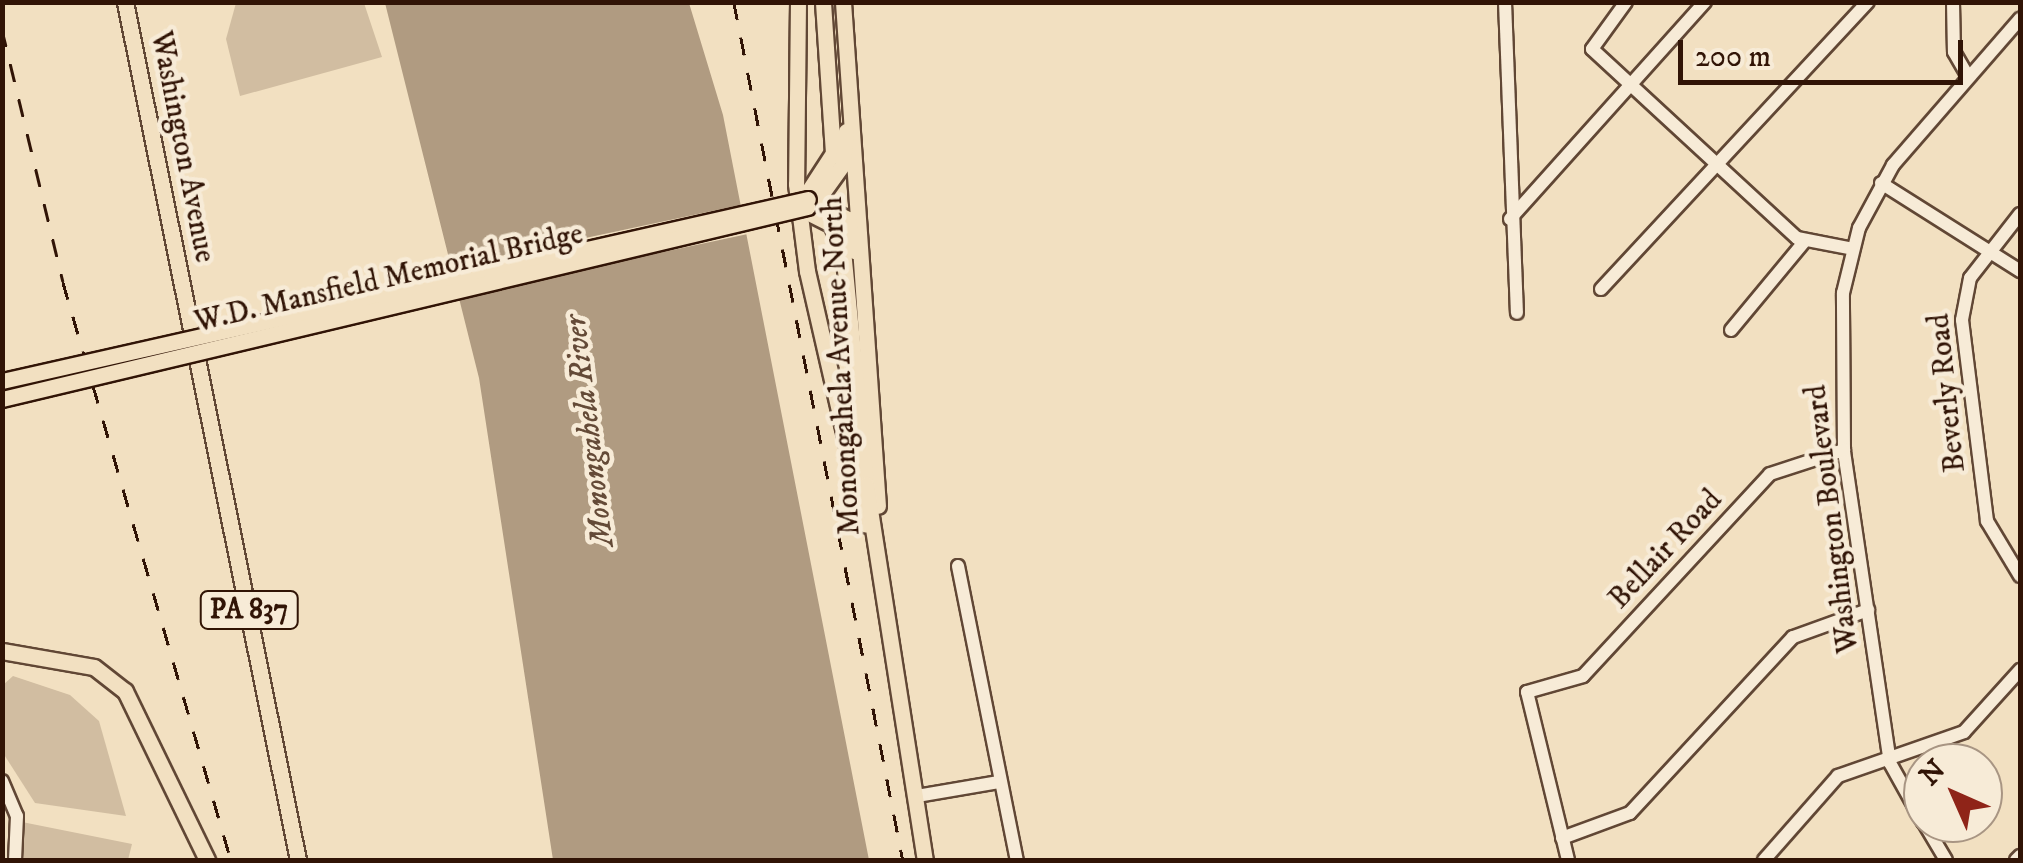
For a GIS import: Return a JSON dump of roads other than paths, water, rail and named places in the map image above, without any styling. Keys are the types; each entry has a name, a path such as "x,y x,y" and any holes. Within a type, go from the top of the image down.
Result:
{"main road":[{"name":"Washington Avenue","path":"126,2 201,355"},
{"name":"Monongahela Avenue North","path":"798,2 796,184 807,270 879,570"},
{"path":"811,202 833,152 822,2"},
{"path":"786,209 811,202 847,144 839,2"},
{"name":"Monongahela Avenue North","path":"839,2 876,464 879,570"},
{"path":"811,202 832,224 844,250 879,570 925,860"},
{"path":"811,202 854,232 876,464"},
{"name":"W.D. Mansfield Memorial Bridge","path":"2,399 201,355 786,209"},
{"name":"W.D. Mansfield Memorial Bridge","path":"2,381 786,209"},
{"path":"2,408 201,355"},
{"name":"PA 837","path":"201,355 298,860"},
{"path":"2,371 31,375"},
{"path":"2,651 94,668 125,691 207,860"}],"street":[{"path":"1504,2 1510,219 1517,313"},
{"path":"1626,2 1590,44 1630,86 1804,242 1853,249"},
{"path":"1510,219 1705,2"},
{"path":"1601,289 1868,2"},
{"path":"1953,2 1954,52 1968,76"},
{"name":"Washington Boulevard","path":"1903,786 1890,763 1844,450 1838,342 1853,249 1881,184 1968,76 2020,19"},
{"path":"1881,184 1992,247 2020,271"},
{"name":"Beverly Road","path":"2020,214 1992,247 1965,291 1964,356 1987,520 2020,576"},
{"path":"1731,330 1804,242"},
{"name":"Bellair Road","path":"1562,838 1528,692 1583,676 1770,474 1844,450"},
{"path":"958,566 1017,860"},
{"path":"1568,860 1562,838 1630,813 1793,637 1868,610"},
{"path":"1764,860 1838,776 1890,763 1964,732 2020,670"},
{"path":"2,781 17,816 15,860"},
{"path":"917,796 999,782"}],"water":[{"name":"Monongahela River","path":"385,3 689,3 723,115 869,860 553,860 479,378"}],"railway":[{"path":"734,2 903,860"},
{"path":"2,29 63,282 231,860"}]}
